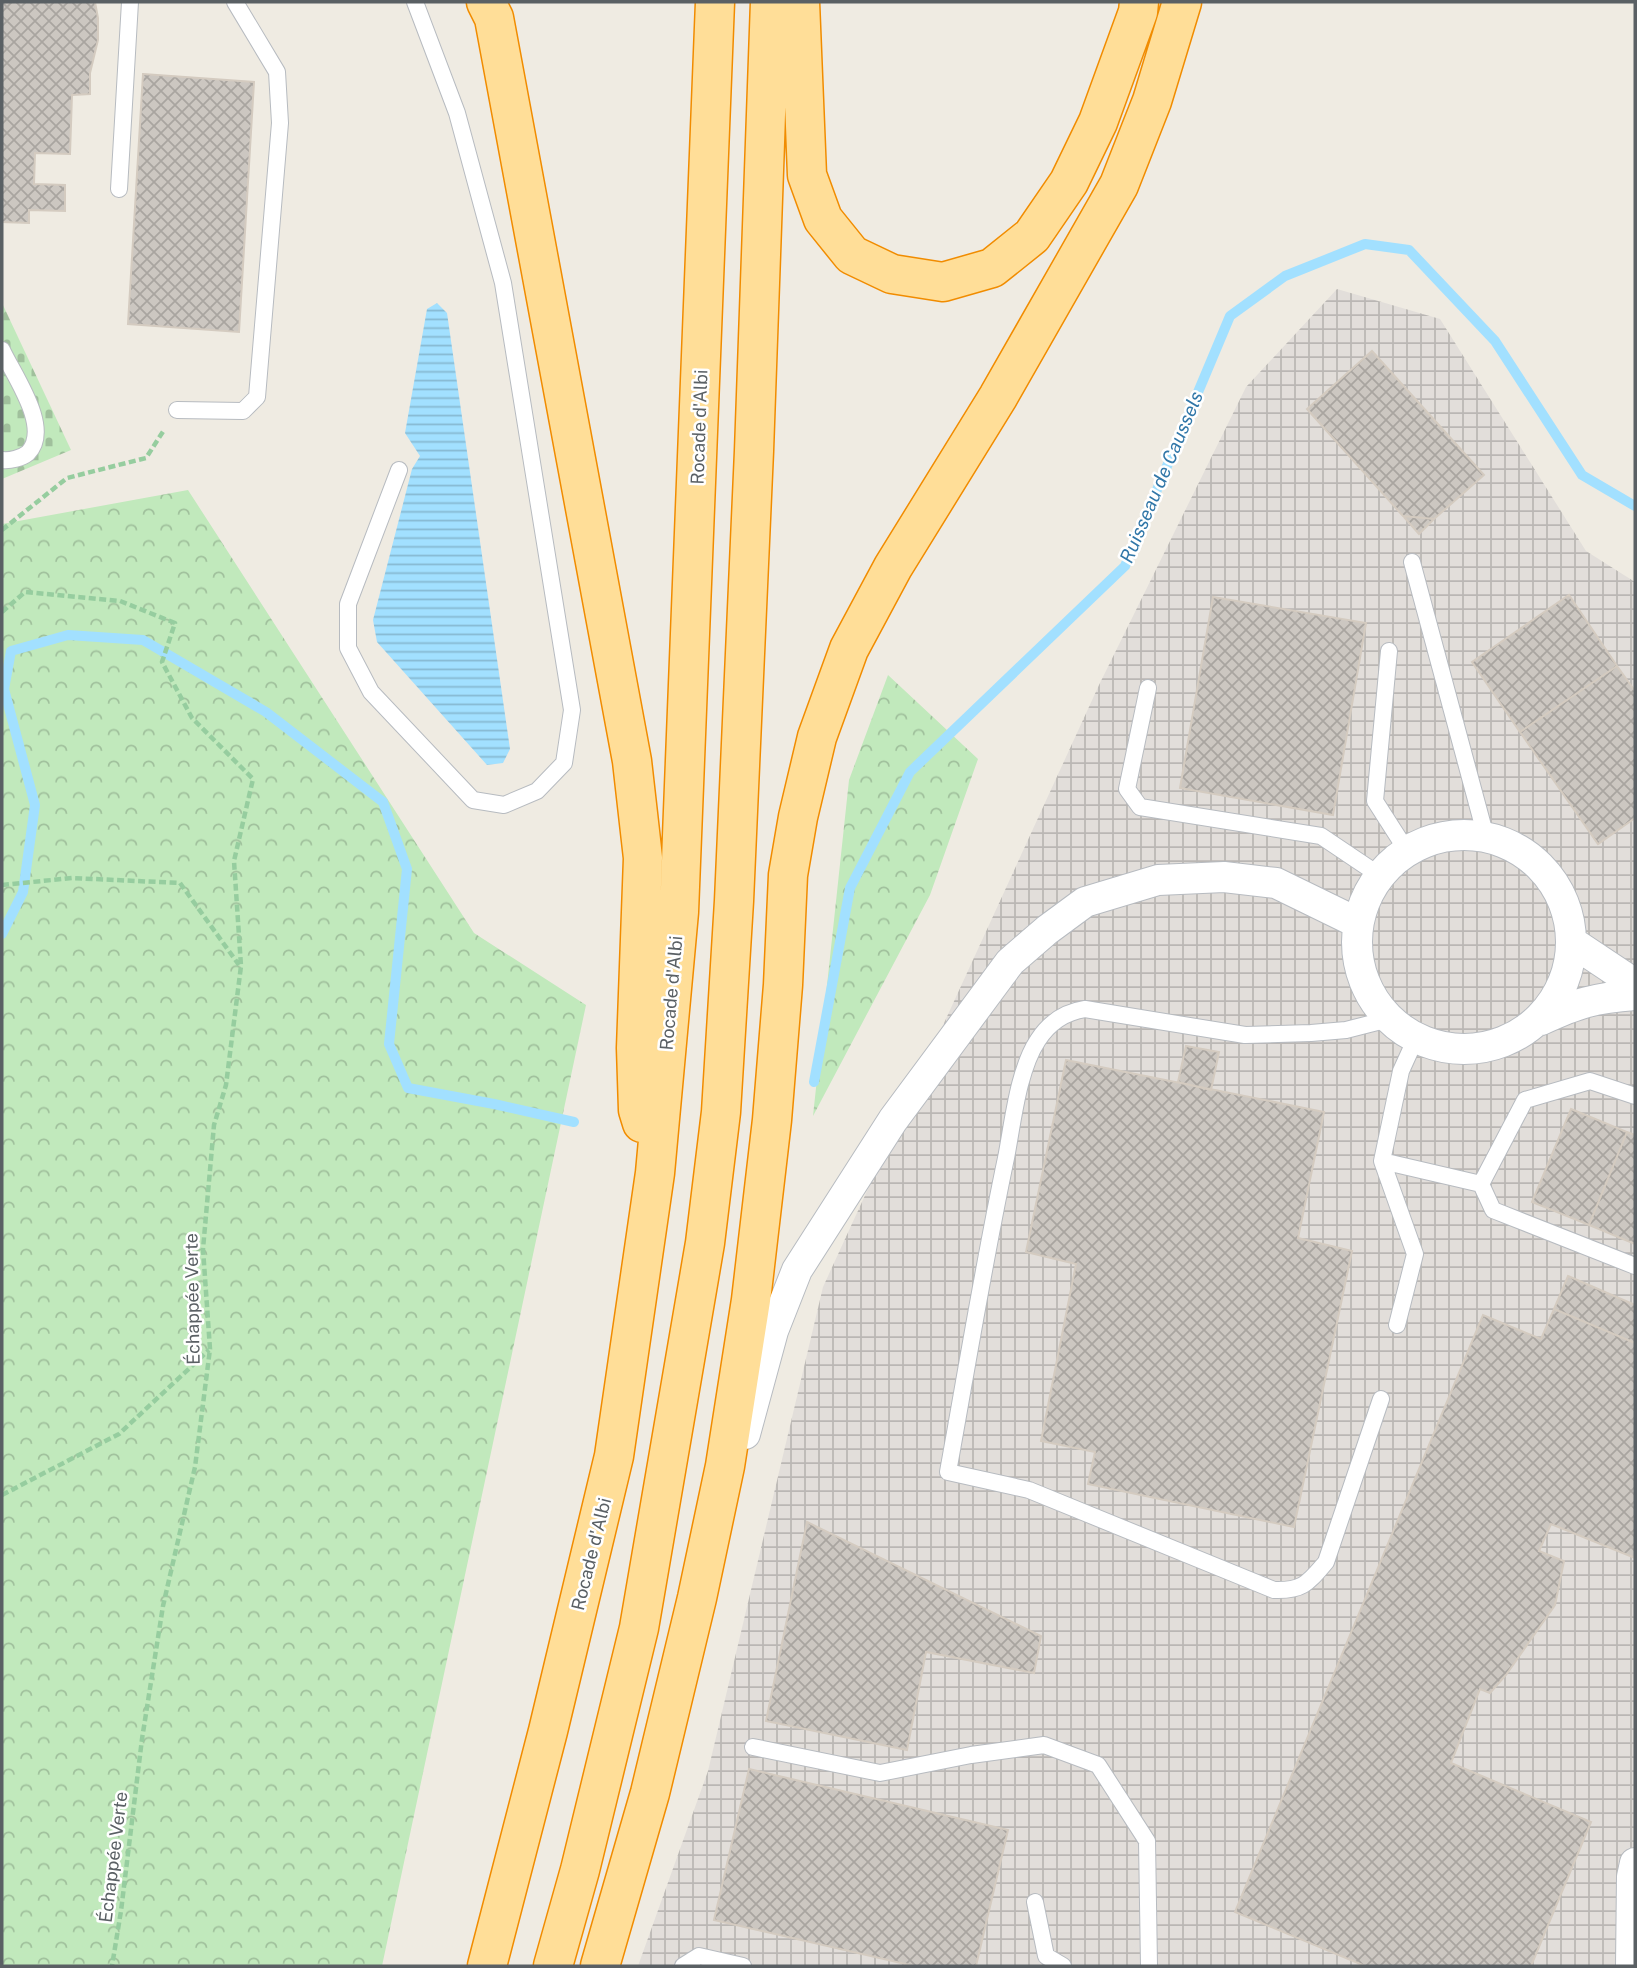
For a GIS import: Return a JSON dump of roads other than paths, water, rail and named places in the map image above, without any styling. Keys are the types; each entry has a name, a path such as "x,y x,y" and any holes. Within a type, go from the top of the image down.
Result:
{"highway":[{"path":"486,2 494,18 632,761 643,858 636,1048 638,1110 655,1173"},
{"name":"Rocade d'Albi","path":"487,1966 548,1731 614,1456 655,1173 679,912 715,2"},
{"path":"553,1966 580,1870 639,1628 705,1243 719,1126 734,901 770,2"},
{"path":"800,2 807,175 823,219 852,255 892,274 943,282 992,268 1032,236 1069,182 1098,122 1138,12 1139,2"},
{"path":"600,1966 650,1793 697,1598 725,1466 751,1300 772,1121 783,985 788,875 798,817 817,737 849,649 893,567 998,397 1119,185 1152,101 1182,2"}],"street":[{"path":"1465,834 1486,837 1506,843 1524,853 1554,882 1570,921 1572,942 1566,978 1558,995 1534,1023 1517,1036 1477,1049 1435,1046 1416,1038 1389,1018 1375,1003 1365,985 1356,944 1358,923 1369,890 1379,876 1407,851 1445,836 1465,834"},
{"path":"725,1466 742,1446 773,1331 797,1270 893,1121 1010,962 1085,902 1158,880 1224,877 1276,883 1358,923"},
{"path":"1572,942 1635,984"},
{"path":"1534,1023 1577,1003 1603,997 1635,995"},
{"path":"1631,1966 1632,1878 1635,1863"}],"lane":[{"path":"119,189 130,2"},
{"path":"177,410 243,411 257,397 280,123 278,85 277,72 236,2"},
{"path":"400,470 348,604 348,648 371,692 473,800 504,806 537,791 564,763 572,710 503,283 457,113 415,2"},
{"path":"2,350 6,375 37,425 35,442 26,455 8,461 2,460"},
{"path":"1412,562 1486,837"},
{"path":"1389,651 1375,801 1407,851"},
{"path":"1148,688 1127,789 1140,807 1321,836 1379,876"},
{"path":"1381,1399 1326,1562 1309,1582 1294,1591 1274,1590 1029,1490 948,1472 993,1219 1016,1109 1024,1074 1036,1042 1046,1029 1069,1011 1085,1009 1245,1034 1346,1030 1389,1018"},
{"path":"1397,1325 1415,1254 1382,1161 1401,1071 1416,1038"},
{"path":"1481,1184 1525,1100 1590,1081 1635,1096"},
{"path":"1382,1161 1481,1184"},
{"path":"1481,1184 1493,1210 1635,1266"},
{"path":"753,1747 880,1773 971,1755 1044,1745 1098,1765 1147,1841 1149,1966"},
{"path":"1035,1902 1046,1956 1063,1966"},
{"path":"682,1966 699,1956 743,1966"}],"water":[{"path":"437,303 447,313 510,749 503,763 487,765 377,642 373,620 412,469 420,456 405,433 427,309"}],"waterway":[{"name":"Ruisseau de Caussels","path":"814,1082 850,888 910,772 1125,566 1230,316 1285,276 1365,244 1409,250 1495,341 1582,475 1635,506"},
{"name":"Ruisseau de Caussels","path":"2,934 23,892 35,805 4,689 11,651 68,635 143,640 266,712 383,802 407,869 389,1044 408,1088 574,1122"}]}
